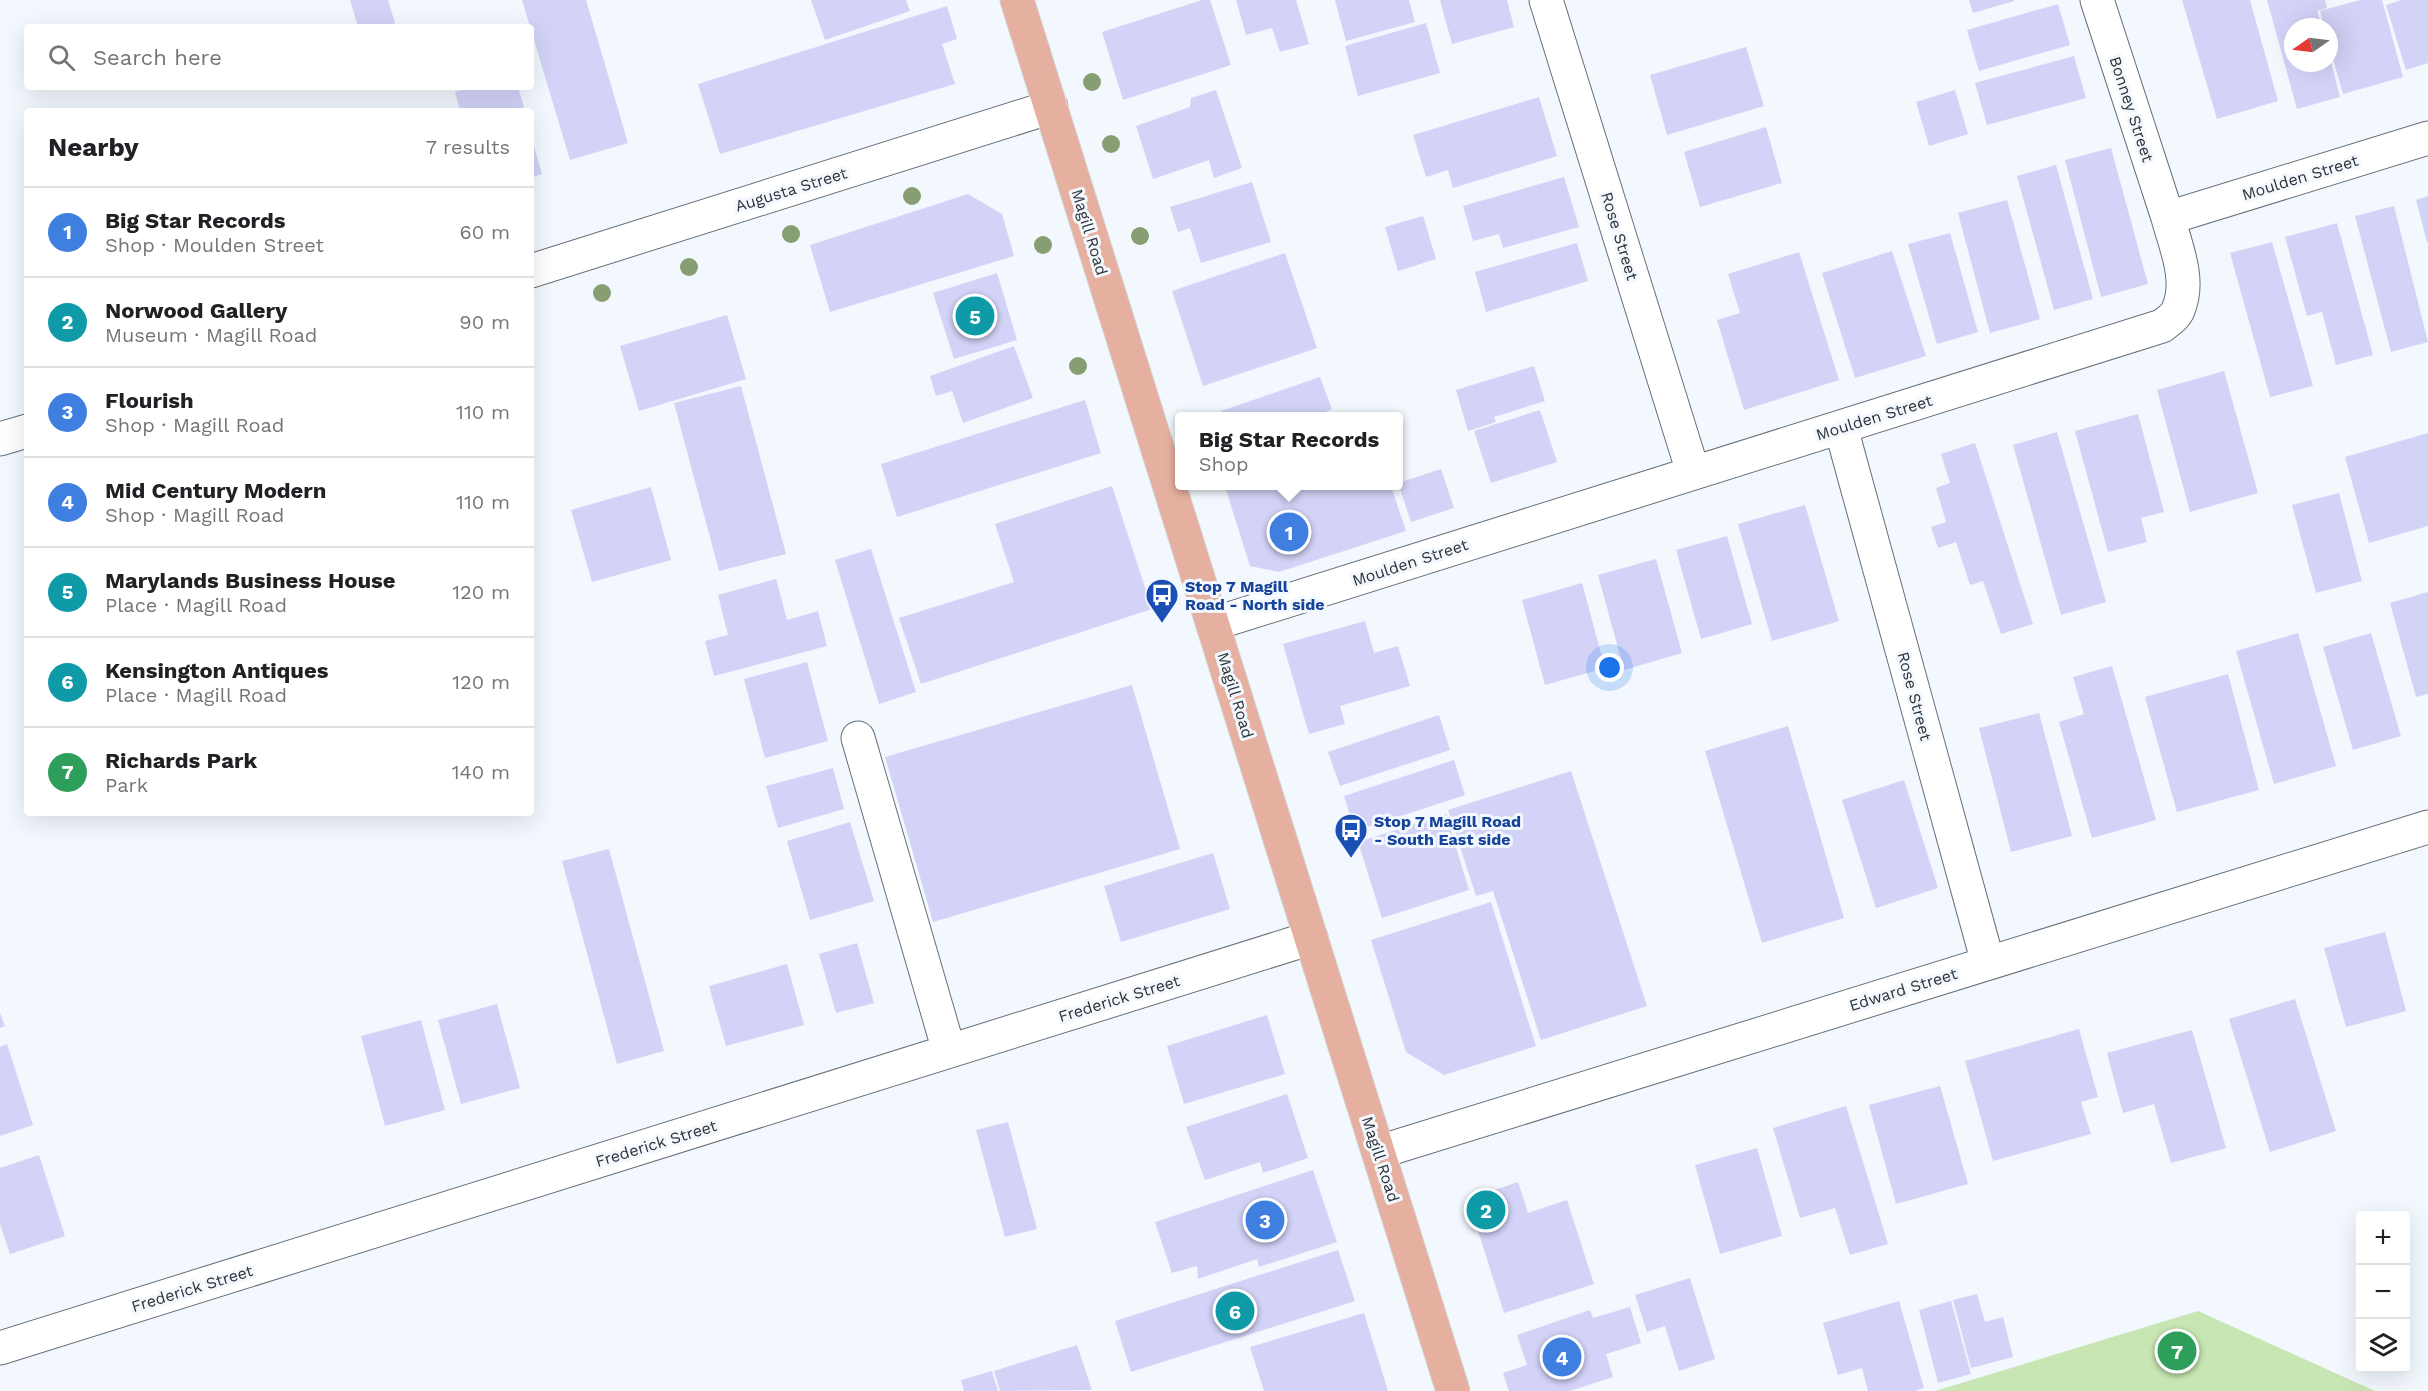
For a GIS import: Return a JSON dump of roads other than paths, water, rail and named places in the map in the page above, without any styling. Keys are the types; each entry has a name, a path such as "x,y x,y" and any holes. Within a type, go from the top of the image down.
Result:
{"main road":[{"name":"Magill Road","path":"1017,0 1454,1391"}],"street":[{"name":"Rose Street","path":"1546,0 1693,472"},
{"name":"Bonney Street","path":"2097,0 2168,218"},
{"name":"Augusta Street","path":"534,270 1051,107"},
{"name":"Moulden Street","path":"1213,624 2162,326 2178,312 2183,292 2182,273 2168,218 2428,138"},
{"name":"Rose Street","path":"1841,428 1988,963"},
{"path":"0,440 24,432"},
{"path":"858,738 949,1051"},
{"name":"Edward Street","path":"1379,1152 2428,827"},
{"name":"Frederick Street","path":"0,1348 1311,938"}],"place":[{"name":"Marylands Business House","path":"975,316"},
{"name":"Big Star Records","path":"1289,532"},
{"name":"Stop 7 Magill Road - North side","path":"1162,624"},
{"name":"Stop 7 Magill Road - South East side","path":"1351,859"},
{"name":"Norwood Gallery","path":"1486,1210"},
{"name":"Flourish","path":"1265,1220"},
{"name":"Kensington Antiques","path":"1235,1311"},
{"name":"Richards Park","path":"2177,1351"},
{"name":"Mid Century Modern","path":"1562,1357"}]}
